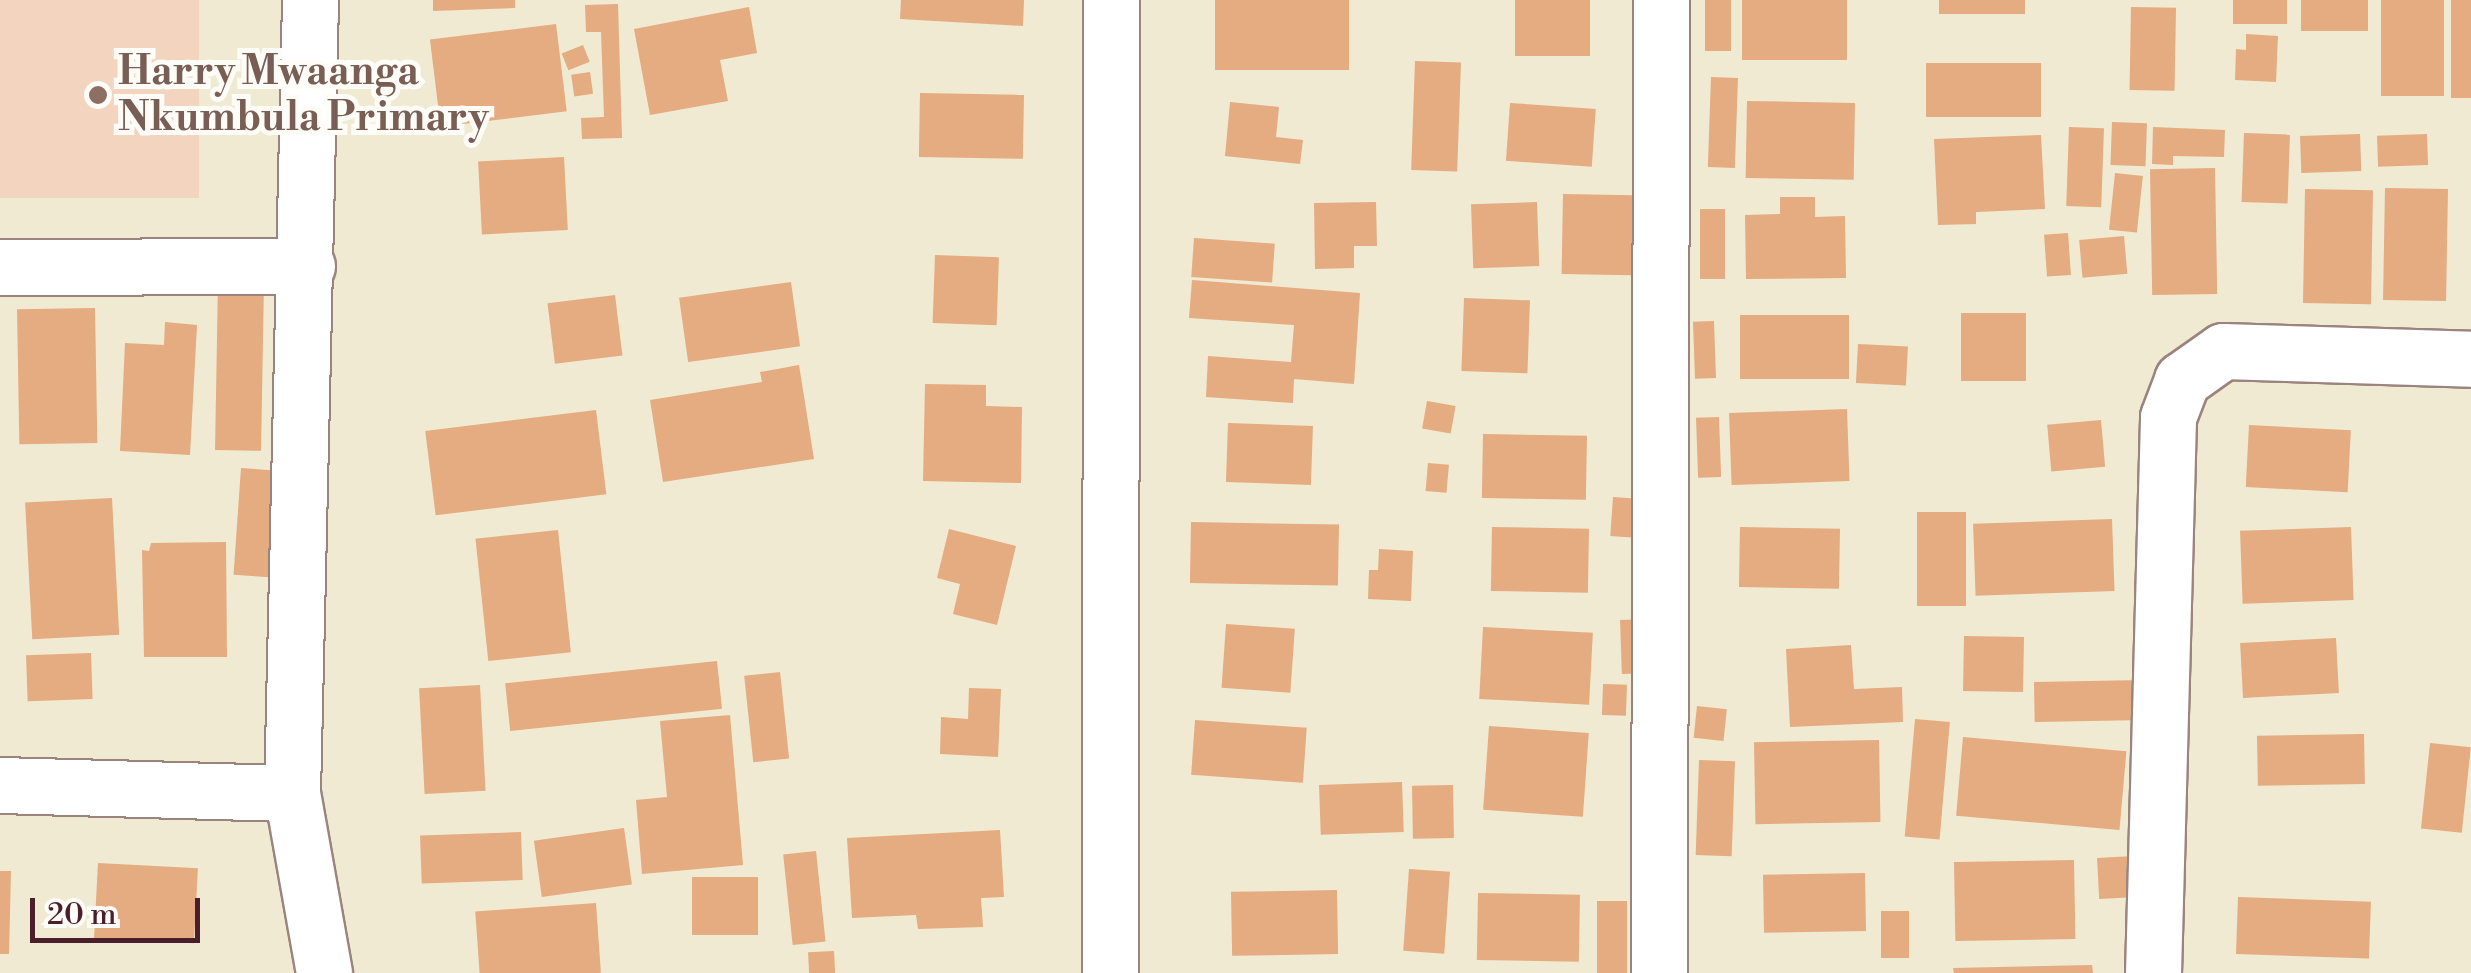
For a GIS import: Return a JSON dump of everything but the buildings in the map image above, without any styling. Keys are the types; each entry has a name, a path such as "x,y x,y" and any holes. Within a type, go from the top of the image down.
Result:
{"street":[{"path":"310,0 307,266 292,793 324,973"},
{"path":"1110,973 1111,0"},
{"path":"1658,973 1661,0"},
{"path":"0,267 307,266"},
{"path":"2153,973 2168,417 2182,380 2223,351 2471,359"},
{"path":"0,785 292,793"}],"shaded area":[{"name":"Harry Mwaanga Nkumbula Primary","path":"0,0 199,0 199,198 0,198"}],"place":[{"name":"Harry Mwaanga Nkumbula Primary","path":"98,95"}]}
